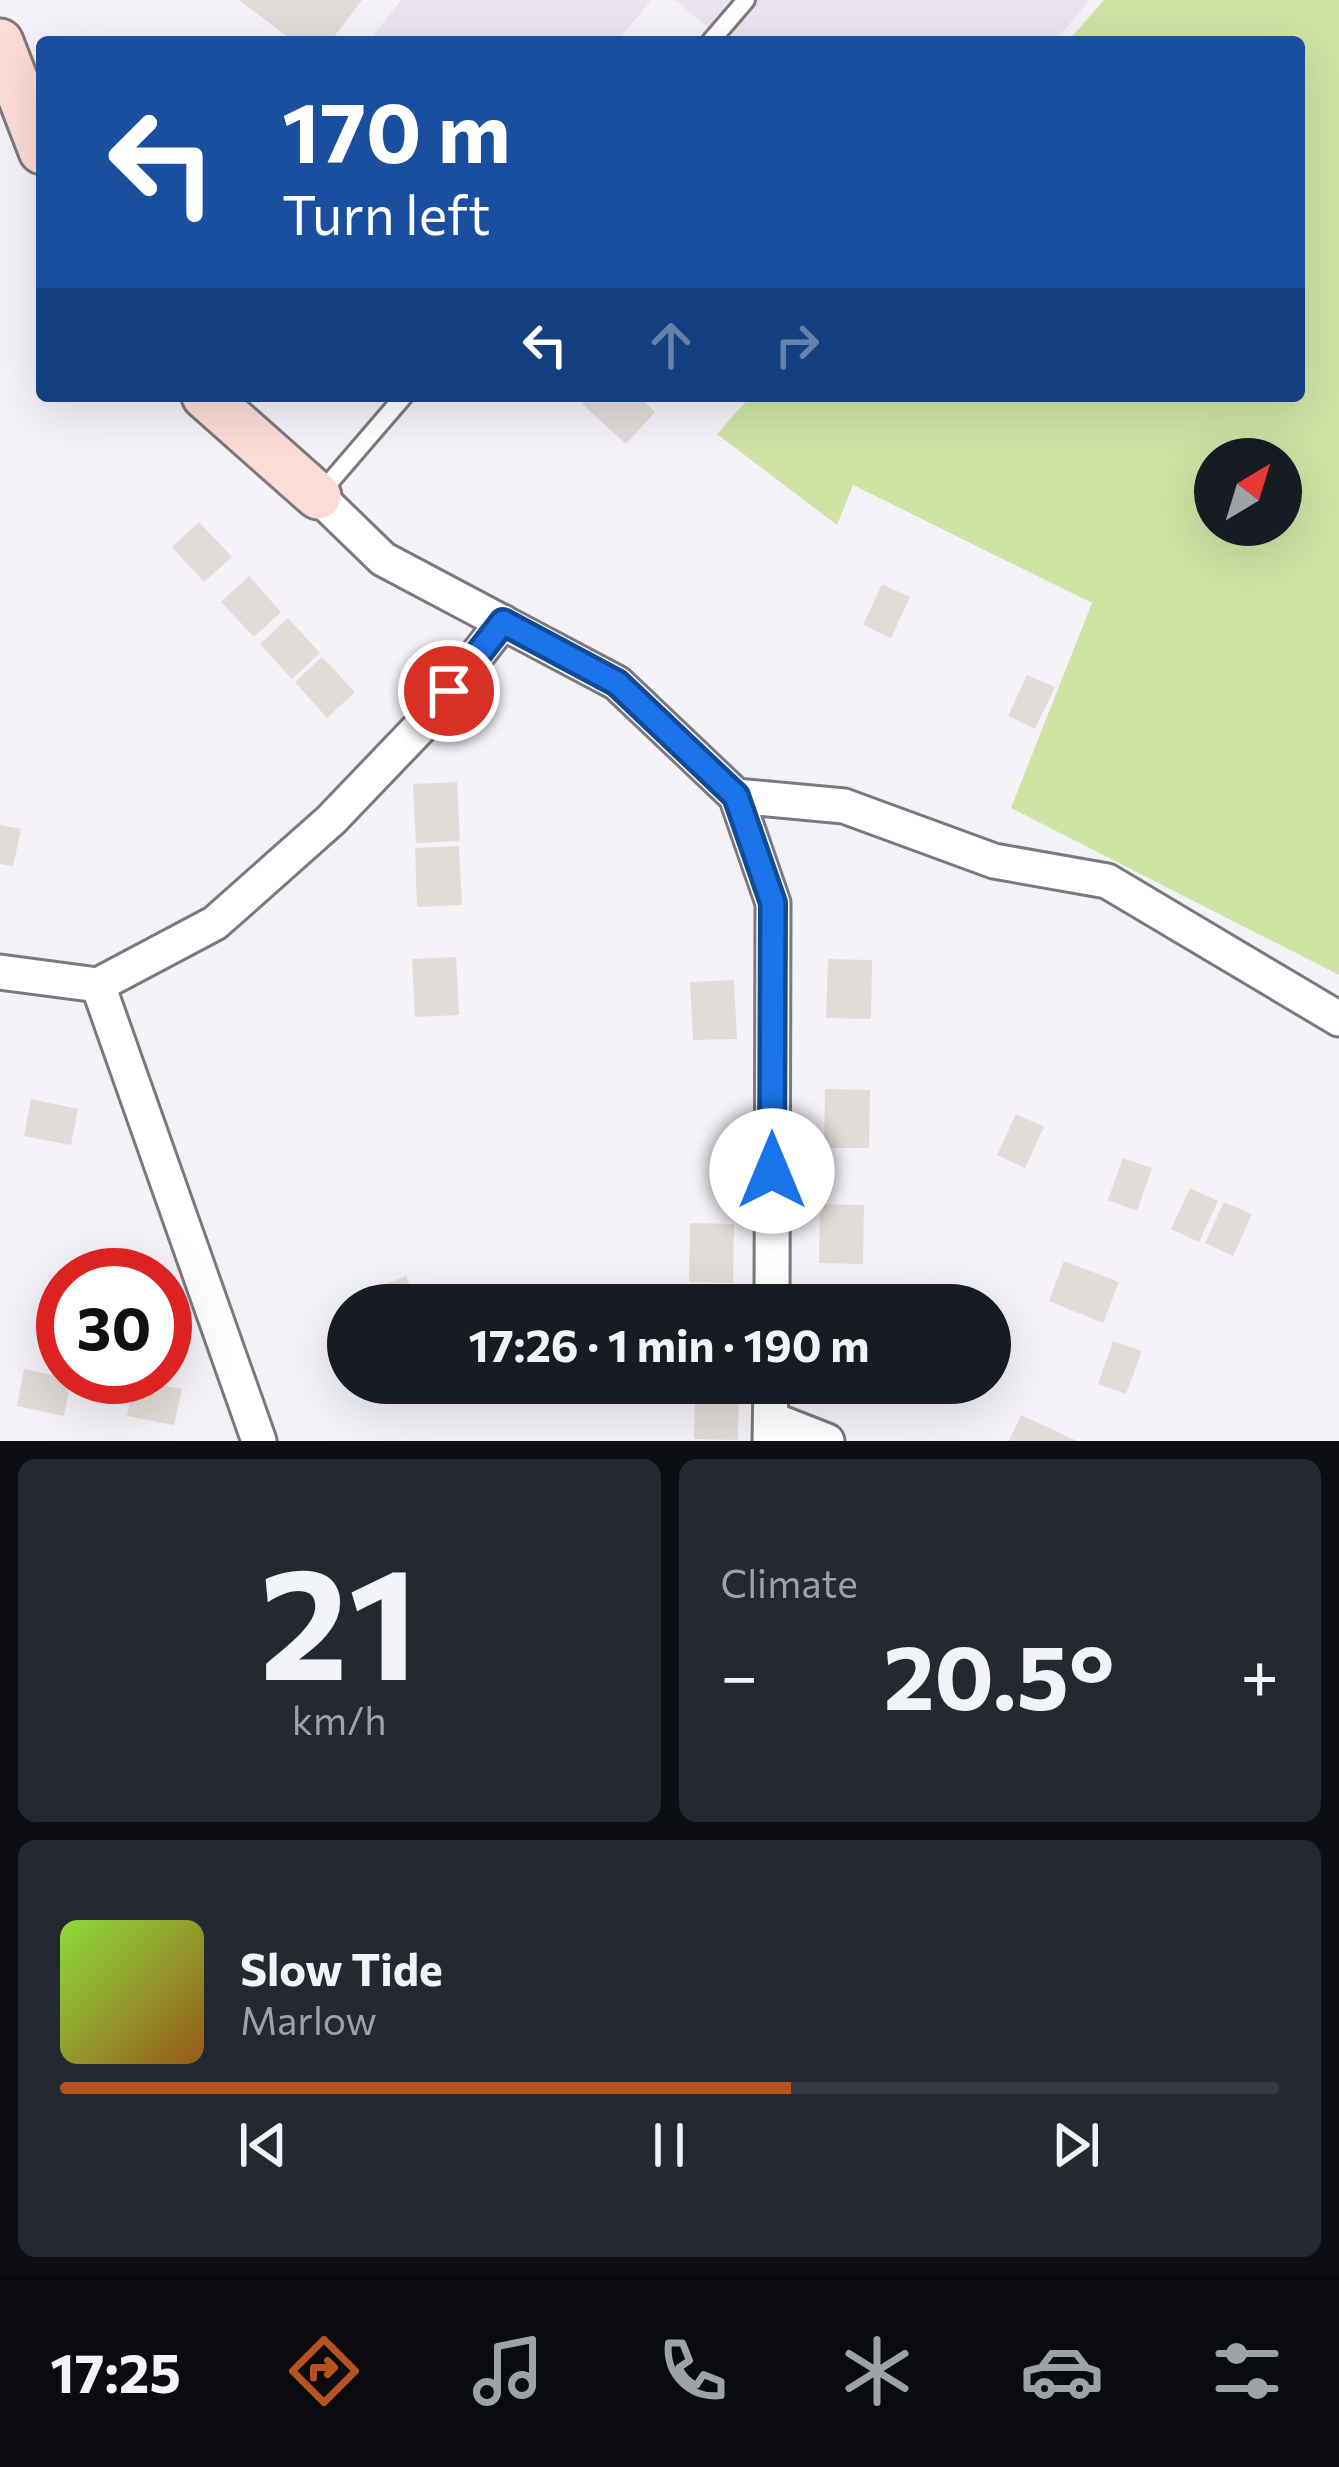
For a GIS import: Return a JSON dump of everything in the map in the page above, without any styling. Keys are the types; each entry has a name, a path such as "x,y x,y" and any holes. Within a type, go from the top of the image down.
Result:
{"street":[{"path":"0,42 23,131"},
{"path":"212,402 383,559 617,683 736,796 773,903 772,1284"},
{"path":"0,972 98,985 215,923 331,820 422,725 503,622"},
{"path":"736,796 844,806 994,861 1107,881 1339,1019"},
{"path":"98,985 259,1441"},
{"path":"771,1430 827,1441"}],"lane":[{"path":"715,36 746,0"},
{"path":"318,496 399,402"}],"shaded area":[{"path":"401,0 652,0 621,36 373,36"},
{"path":"674,0 1090,0 1059,36 719,36"}],"green space":[{"path":"1104,0 1339,0 1339,975 1011,808 1092,603 853,485 837,525 717,434 746,402 1305,402 1305,36 1072,36"}],"building":[{"path":"239,0 362,0 335,36 287,36"},
{"path":"644,402 655,412 626,444 582,404"},
{"path":"199,522 232,557 204,582 172,547"},
{"path":"249,576 281,612 254,637 221,602"},
{"path":"882,584 910,597 891,638 863,625"},
{"path":"288,618 320,653 292,679 260,644"},
{"path":"322,657 355,692 327,718 295,682"},
{"path":"1027,675 1055,687 1035,729 1008,716"},
{"path":"457,782 460,841 416,843 413,784"},
{"path":"0,825 21,829 13,866 0,864"},
{"path":"459,846 462,905 417,907 415,848"},
{"path":"456,957 459,1015 415,1017 412,959"},
{"path":"828,959 872,960 871,1019 826,1018"},
{"path":"734,980 737,1039 693,1040 690,982"},
{"path":"825,1089 870,1090 869,1148 824,1148"},
{"path":"31,1099 78,1109 71,1145 24,1136"},
{"path":"1016,1114 1044,1127 1025,1168 997,1155"},
{"path":"1123,1158 1152,1168 1137,1211 1108,1200"},
{"path":"1190,1188 1218,1201 1199,1242 1171,1229"},
{"path":"1224,1202 1252,1214 1233,1256 1205,1243"},
{"path":"820,1204 864,1205 863,1264 819,1263"},
{"path":"690,1223 734,1224 733,1283 689,1282"},
{"path":"1064,1261 1119,1282 1103,1323 1049,1301"},
{"path":"406,1276 409,1284 386,1284"},
{"path":"1113,1341 1142,1351 1126,1394 1098,1384"},
{"path":"24,1369 36,1372 36,1404 66,1404 64,1416 17,1406"},
{"path":"129,1404 179,1404 174,1425 127,1416"},
{"path":"695,1404 739,1404 738,1440 694,1439"},
{"path":"1021,1415 1077,1441 1009,1441"}],"route":[{"path":"449,691 503,622 617,683 736,796 773,903 772,1171"}]}
